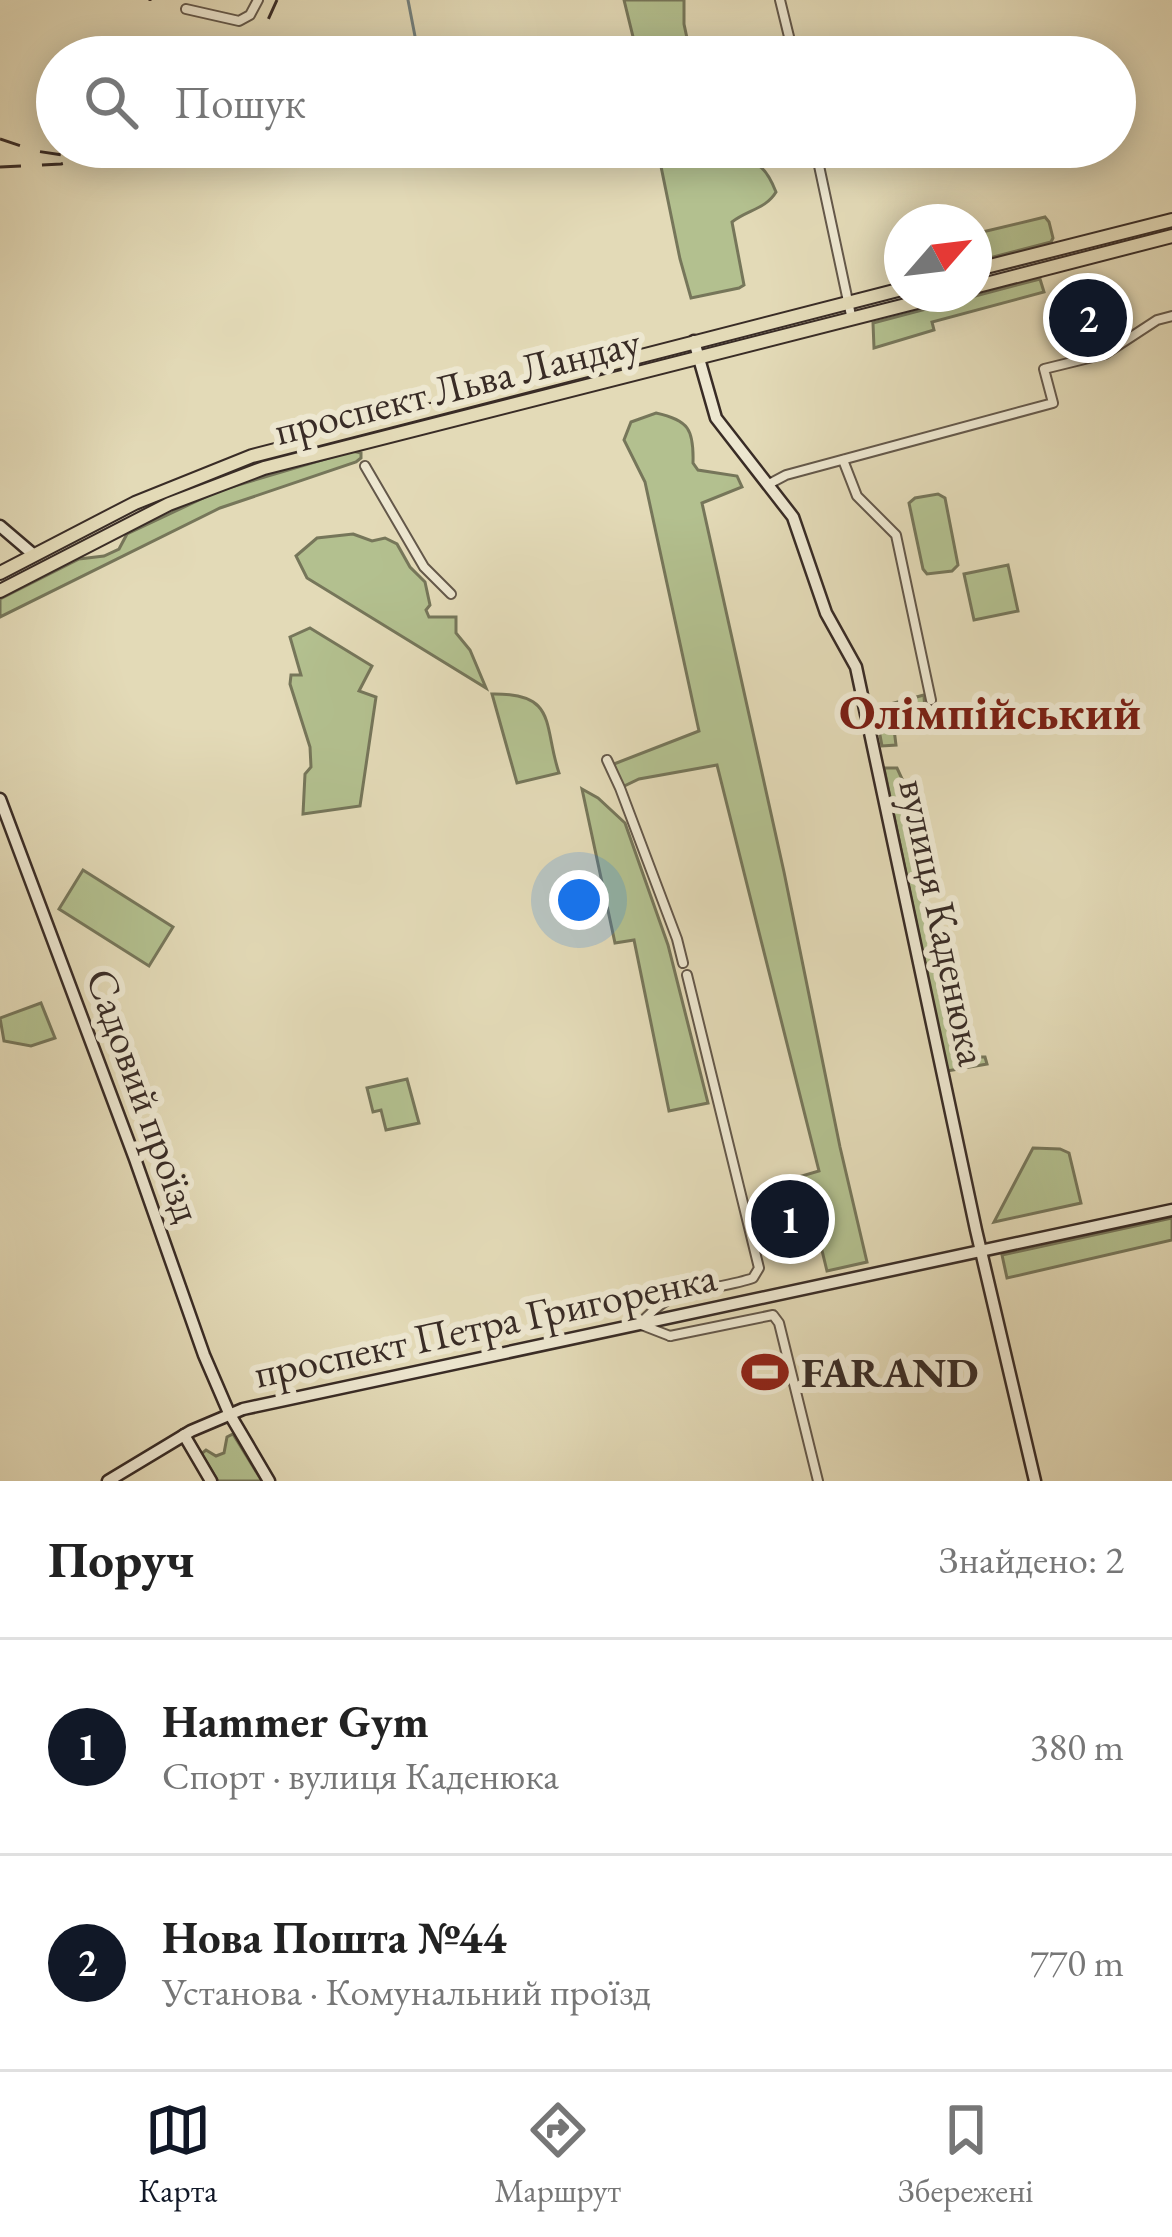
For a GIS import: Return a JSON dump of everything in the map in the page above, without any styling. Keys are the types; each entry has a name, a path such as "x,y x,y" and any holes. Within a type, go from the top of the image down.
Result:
{"main road":[{"path":"992,266 1170,232"},
{"path":"992,281 1144,234"},
{"name":"проспект Льва Ландау","path":"0,573 135,503 216,468 301,442 884,294"},
{"name":"проспект Льва Ландау","path":"0,591 141,518 234,478 884,311"},
{"path":"465,400 470,416"},
{"path":"34,554 42,569"}],"street":[{"path":"187,9 239,21 250,15 257,0"},
{"path":"780,0 789,36"},
{"path":"819,168 852,320"},
{"path":"769,484 785,475 1053,403 1044,369 1105,354 1157,320 1172,316"},
{"name":"вулиця Каденюка","path":"694,341 716,418 796,522 825,609 857,671 1035,1481"},
{"path":"843,460 856,496 896,536 931,700"},
{"path":"365,466 424,567 451,594"},
{"path":"0,526 34,554"},
{"path":"607,760 683,963"},
{"name":"Садовий проїзд","path":"0,799 182,1295 229,1413 268,1481"},
{"path":"686,975 759,1268 753,1278 736,1284 674,1297 639,1324 670,1336 773,1316 779,1323 818,1481"},
{"name":"проспект Петра Григоренка","path":"108,1481 229,1413 1172,1210"},
{"path":"662,1303 662,1328 670,1336"},
{"path":"184,1435 211,1481"}],"green space":[{"path":"624,0 684,0 687,36 633,36"},
{"path":"661,168 765,171 776,192 762,206 732,222 744,285 691,298"},
{"path":"1045,217 1053,238 992,257 992,230"},
{"path":"1040,279 1044,292 992,306 992,292"},
{"path":"915,312 969,312 932,322 934,330 874,348 873,323"},
{"path":"656,413 687,428 698,470 737,476 742,487 702,503 867,1262 827,1271 809,1197 774,1204 771,1185 819,1171 717,765 639,779 620,788 614,764 699,731 645,482 624,440 631,422"},
{"path":"352,451 361,453 356,462 220,508 0,617 0,599 79,559 119,549 127,534 218,491"},
{"path":"938,494 945,498 958,565 952,571 927,574 909,503"},
{"path":"353,534 397,544 425,582 429,617 456,617 456,633 470,650 486,688 307,578 296,556 317,538"},
{"path":"1008,565 1018,611 974,620 964,574"},
{"path":"310,628 372,666 359,691 376,697 360,806 303,814 310,747 290,684 291,675 301,675 290,637"},
{"path":"492,694 513,695 538,706 559,773 517,783"},
{"path":"924,695 925,716 909,728 894,729 896,745 882,746 875,708"},
{"path":"884,768 897,768 909,794 924,808 932,840 918,858 956,1049 965,1057 985,1057 987,1064 947,1071"},
{"path":"582,789 625,823 668,945 708,1103 669,1111 634,940 615,943"},
{"path":"83,870 173,927 149,966 59,909"},
{"path":"41,1003 55,1038 31,1046 4,1041 0,1018"},
{"path":"407,1079 419,1123 386,1130 381,1110 373,1112 367,1088"},
{"path":"1033,1148 1069,1153 1081,1203 994,1222"},
{"path":"1172,1218 1172,1240 1007,1278 1002,1255"},
{"path":"233,1434 262,1481 218,1481 201,1454 206,1450 216,1456 224,1453 227,1437"}],"waterway":[{"path":"408,0 415,36"}],"railway":[{"path":"261,36 277,0"},
{"path":"0,139 36,151"},
{"path":"0,167 36,165"}],"place":[{"name":"Нова Пошта №44","path":"1088,318"},
{"name":"Hammer Gym","path":"790,1219"},
{"name":"FARAND","path":"765,1372"}],"district":[{"name":"Олімпійський","path":"990,712"}]}
